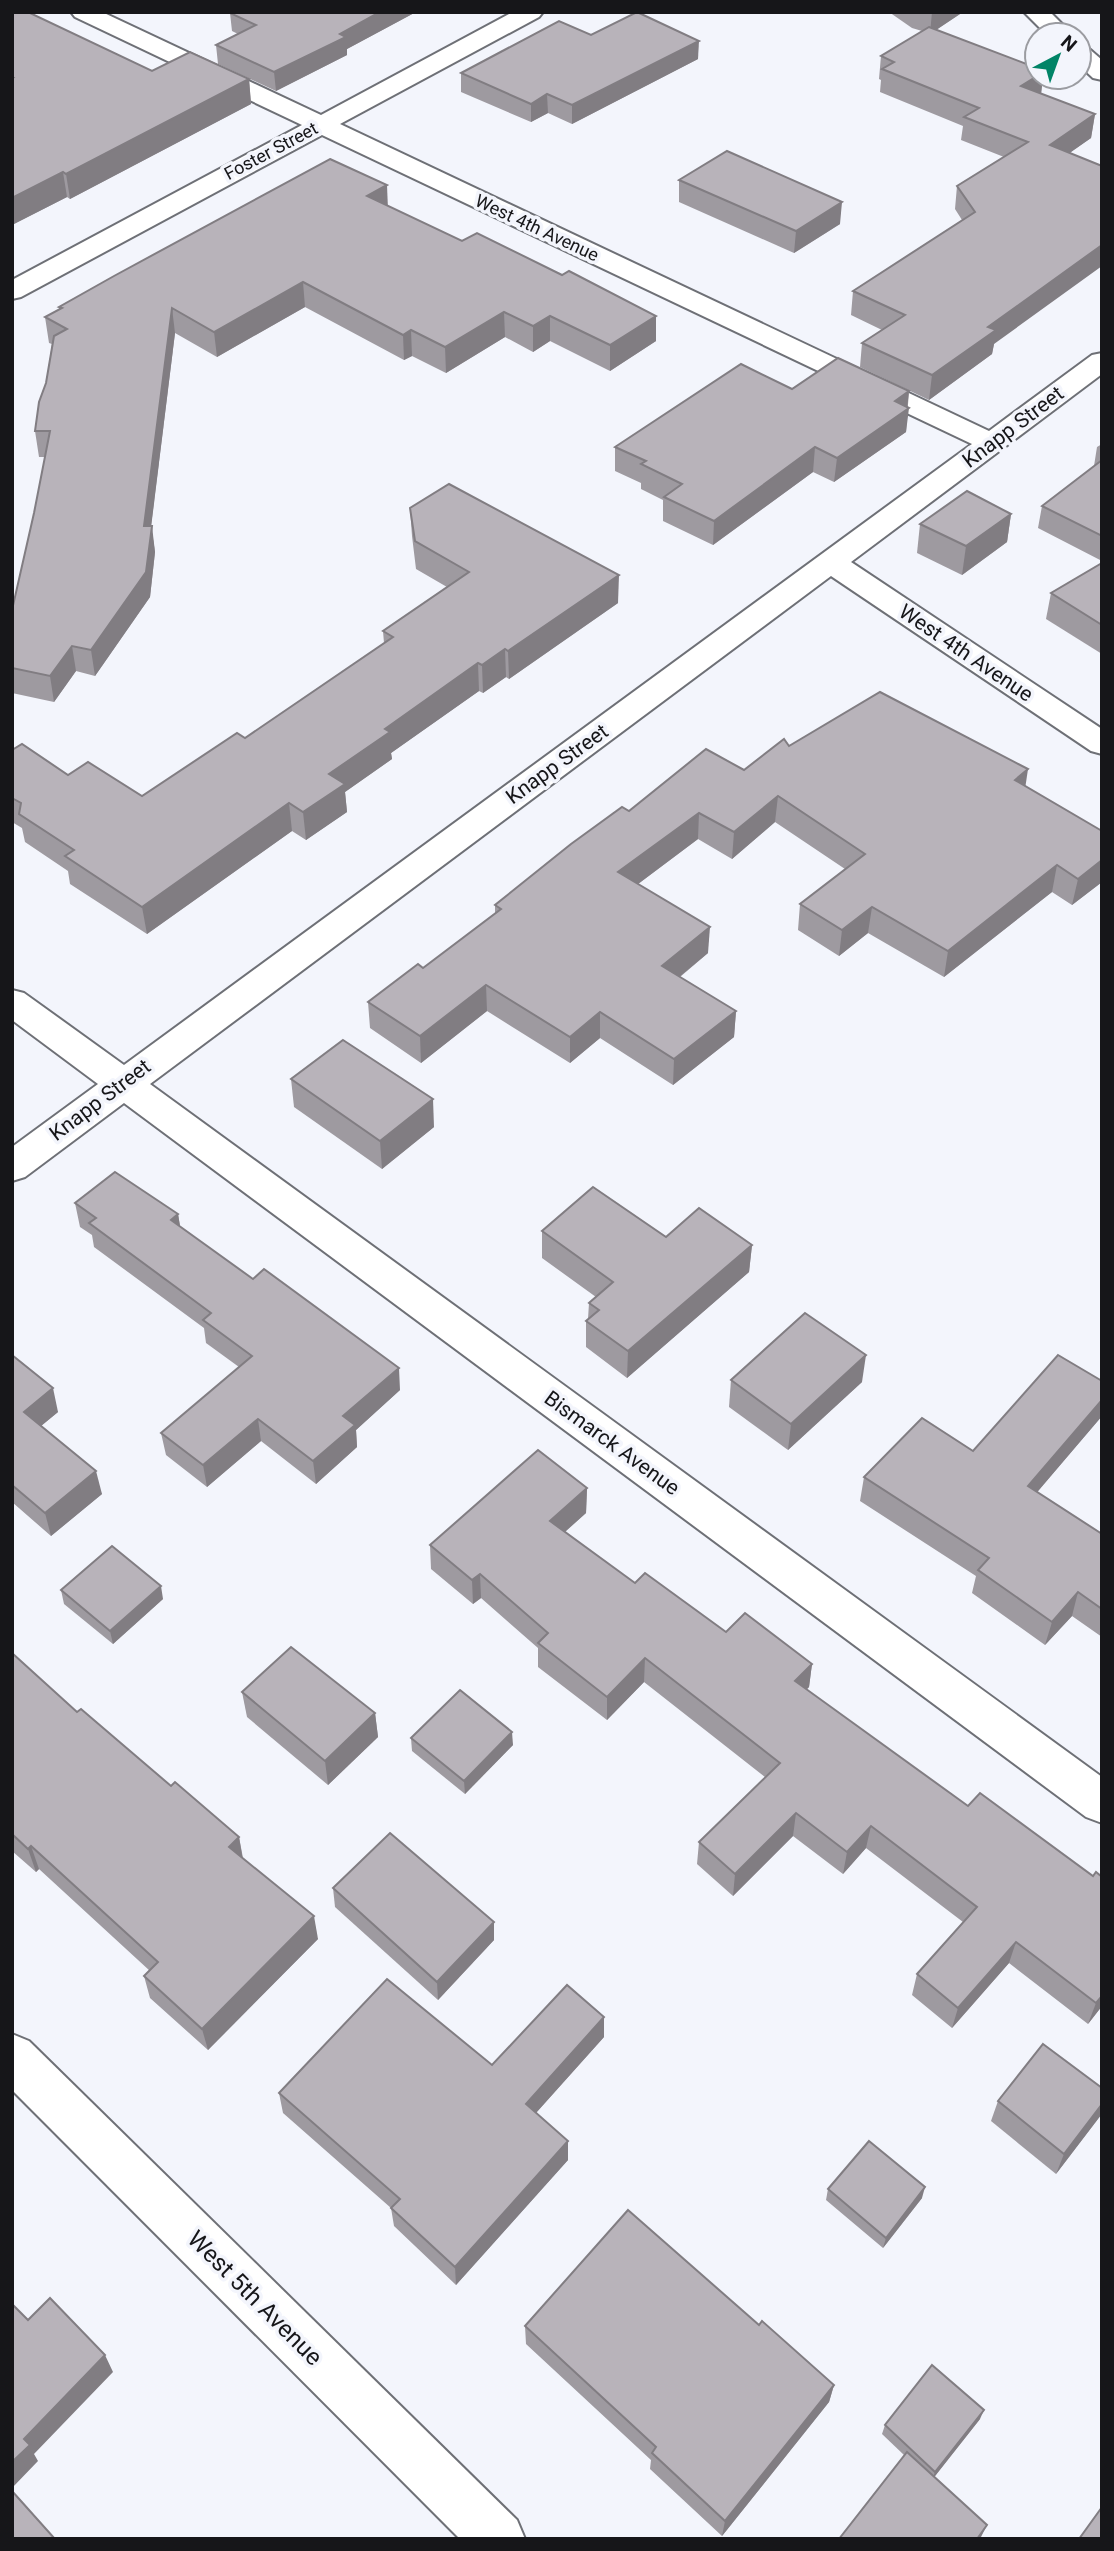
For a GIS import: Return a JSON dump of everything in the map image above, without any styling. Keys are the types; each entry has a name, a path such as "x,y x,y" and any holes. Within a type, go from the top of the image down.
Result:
{"street":[{"name":"West 4th Avenue","path":"83,12 993,443"},
{"name":"Foster Street","path":"12,291 531,12"},
{"name":"Knapp Street","path":"12,1167 123,1082 1102,361"},
{"name":"West 4th Avenue","path":"831,562 1102,744"},
{"path":"12,1002 123,1082"},
{"name":"Bismarck Avenue","path":"123,1082 1102,1803"},
{"name":"West 5th Avenue","path":"12,2057 498,2539"}],"building":[{"path":"12,12 28,12 152,71 190,52 249,79 66,174 63,172 12,198"},
{"path":"231,12 380,12 340,34 346,37 274,72 216,45 256,25"},
{"path":"637,12 699,41 572,105 547,94 531,104 461,73 559,21 591,35"},
{"path":"929,27 1023,63 1023,91 1034,91 1095,114 1050,145 1102,166 1102,245 988,327 996,330 932,375 862,343 905,315 853,291 975,212 957,186 1028,142 964,117 979,108 882,69 894,62 881,56"},
{"path":"727,151 842,202 796,231 679,180"},
{"path":"330,159 387,185 367,196 462,241 477,233 562,275 569,271 656,316 610,345 550,316 533,326 504,312 445,347 411,330 403,335 303,282 214,332 172,308 144,526 152,526 146,572 91,650 72,646 50,676 12,668 12,610 50,431 35,431 39,402 46,383 54,336 67,329 45,317 114,276"},
{"path":"838,358 909,391 895,401 909,408 837,458 815,447 714,521 664,497 682,484 641,464 646,461 615,447 741,364 792,389"},
{"path":"1102,460 1102,536 1042,506"},
{"path":"449,484 619,575 508,651 505,649 482,665 478,663 385,729 390,732 329,774 345,784 303,812 289,803 142,907 65,856 74,850 19,814 21,803 12,798 12,750 22,744 68,775 88,762 142,796 237,733 245,738 393,637 383,631 469,572 415,541 410,508"},
{"path":"967,491 1011,514 966,546 920,524"},
{"path":"1102,563 1102,625 1051,593"},
{"path":"880,692 1028,769 1015,780 1102,831 1102,860 1078,879 1057,865 948,951 872,907 842,930 800,904 865,854 778,796 734,832 699,813 618,872 710,927 662,966 736,1011 674,1059 600,1012 570,1037 486,985 420,1036 368,1002 418,964 423,968 501,909 495,905 571,844 622,807 629,811 706,749 744,770 784,739 789,746"},
{"path":"343,1040 433,1099 380,1141 291,1079"},
{"path":"115,1172 178,1214 171,1220 253,1279 264,1269 399,1368 343,1416 355,1425 313,1461 258,1419 203,1465 161,1433 252,1356 203,1320 211,1313 89,1223 96,1218 75,1203"},
{"path":"593,1187 666,1237 699,1208 752,1245 628,1351 586,1321 599,1310 589,1303 613,1282 542,1231"},
{"path":"805,1313 866,1355 791,1424 731,1380"},
{"path":"12,1355 53,1388 24,1412 96,1471 45,1513 12,1485"},
{"path":"1058,1355 1102,1381 1102,1400 1028,1486 1102,1534 1102,1609 1078,1592 1052,1622 978,1570 989,1558 864,1477 922,1418 973,1451"},
{"path":"538,1450 587,1488 550,1521 635,1583 645,1573 726,1632 745,1613 812,1664 795,1681 968,1806 980,1793 1093,1876 1096,1872 1102,1877 1102,1996 1096,2003 1016,1942 958,2008 917,1974 977,1907 871,1826 847,1852 796,1813 735,1874 699,1842 780,1763 645,1658 607,1697 538,1643 548,1633 480,1574 472,1580 430,1545"},
{"path":"112,1546 161,1586 110,1631 61,1590"},
{"path":"291,1647 375,1713 325,1761 242,1692"},
{"path":"12,1653 77,1712 81,1709 171,1786 175,1782 239,1837 229,1847 314,1916 202,2029 144,1976 158,1962 31,1846 28,1849 12,1834"},
{"path":"460,1690 512,1732 464,1781 411,1738"},
{"path":"390,1833 494,1922 437,1982 333,1888"},
{"path":"387,1979 492,2065 567,1985 604,2017 526,2104 568,2141 455,2267 391,2208 400,2199 279,2093"},
{"path":"1043,2044 1102,2088 1102,2104 1064,2154 998,2101"},
{"path":"869,2141 925,2187 886,2238 828,2189"},
{"path":"628,2210 759,2325 762,2321 834,2385 725,2521 652,2453 656,2447 525,2326"},
{"path":"50,2298 105,2355 24,2439 30,2445 12,2462 12,2304 28,2320"},
{"path":"932,2365 984,2410 935,2472 885,2425"},
{"path":"907,2452 987,2525 977,2539 839,2539"},
{"path":"12,2491 55,2539 12,2539"},
{"path":"1102,2507 1102,2539 1079,2539"}]}
